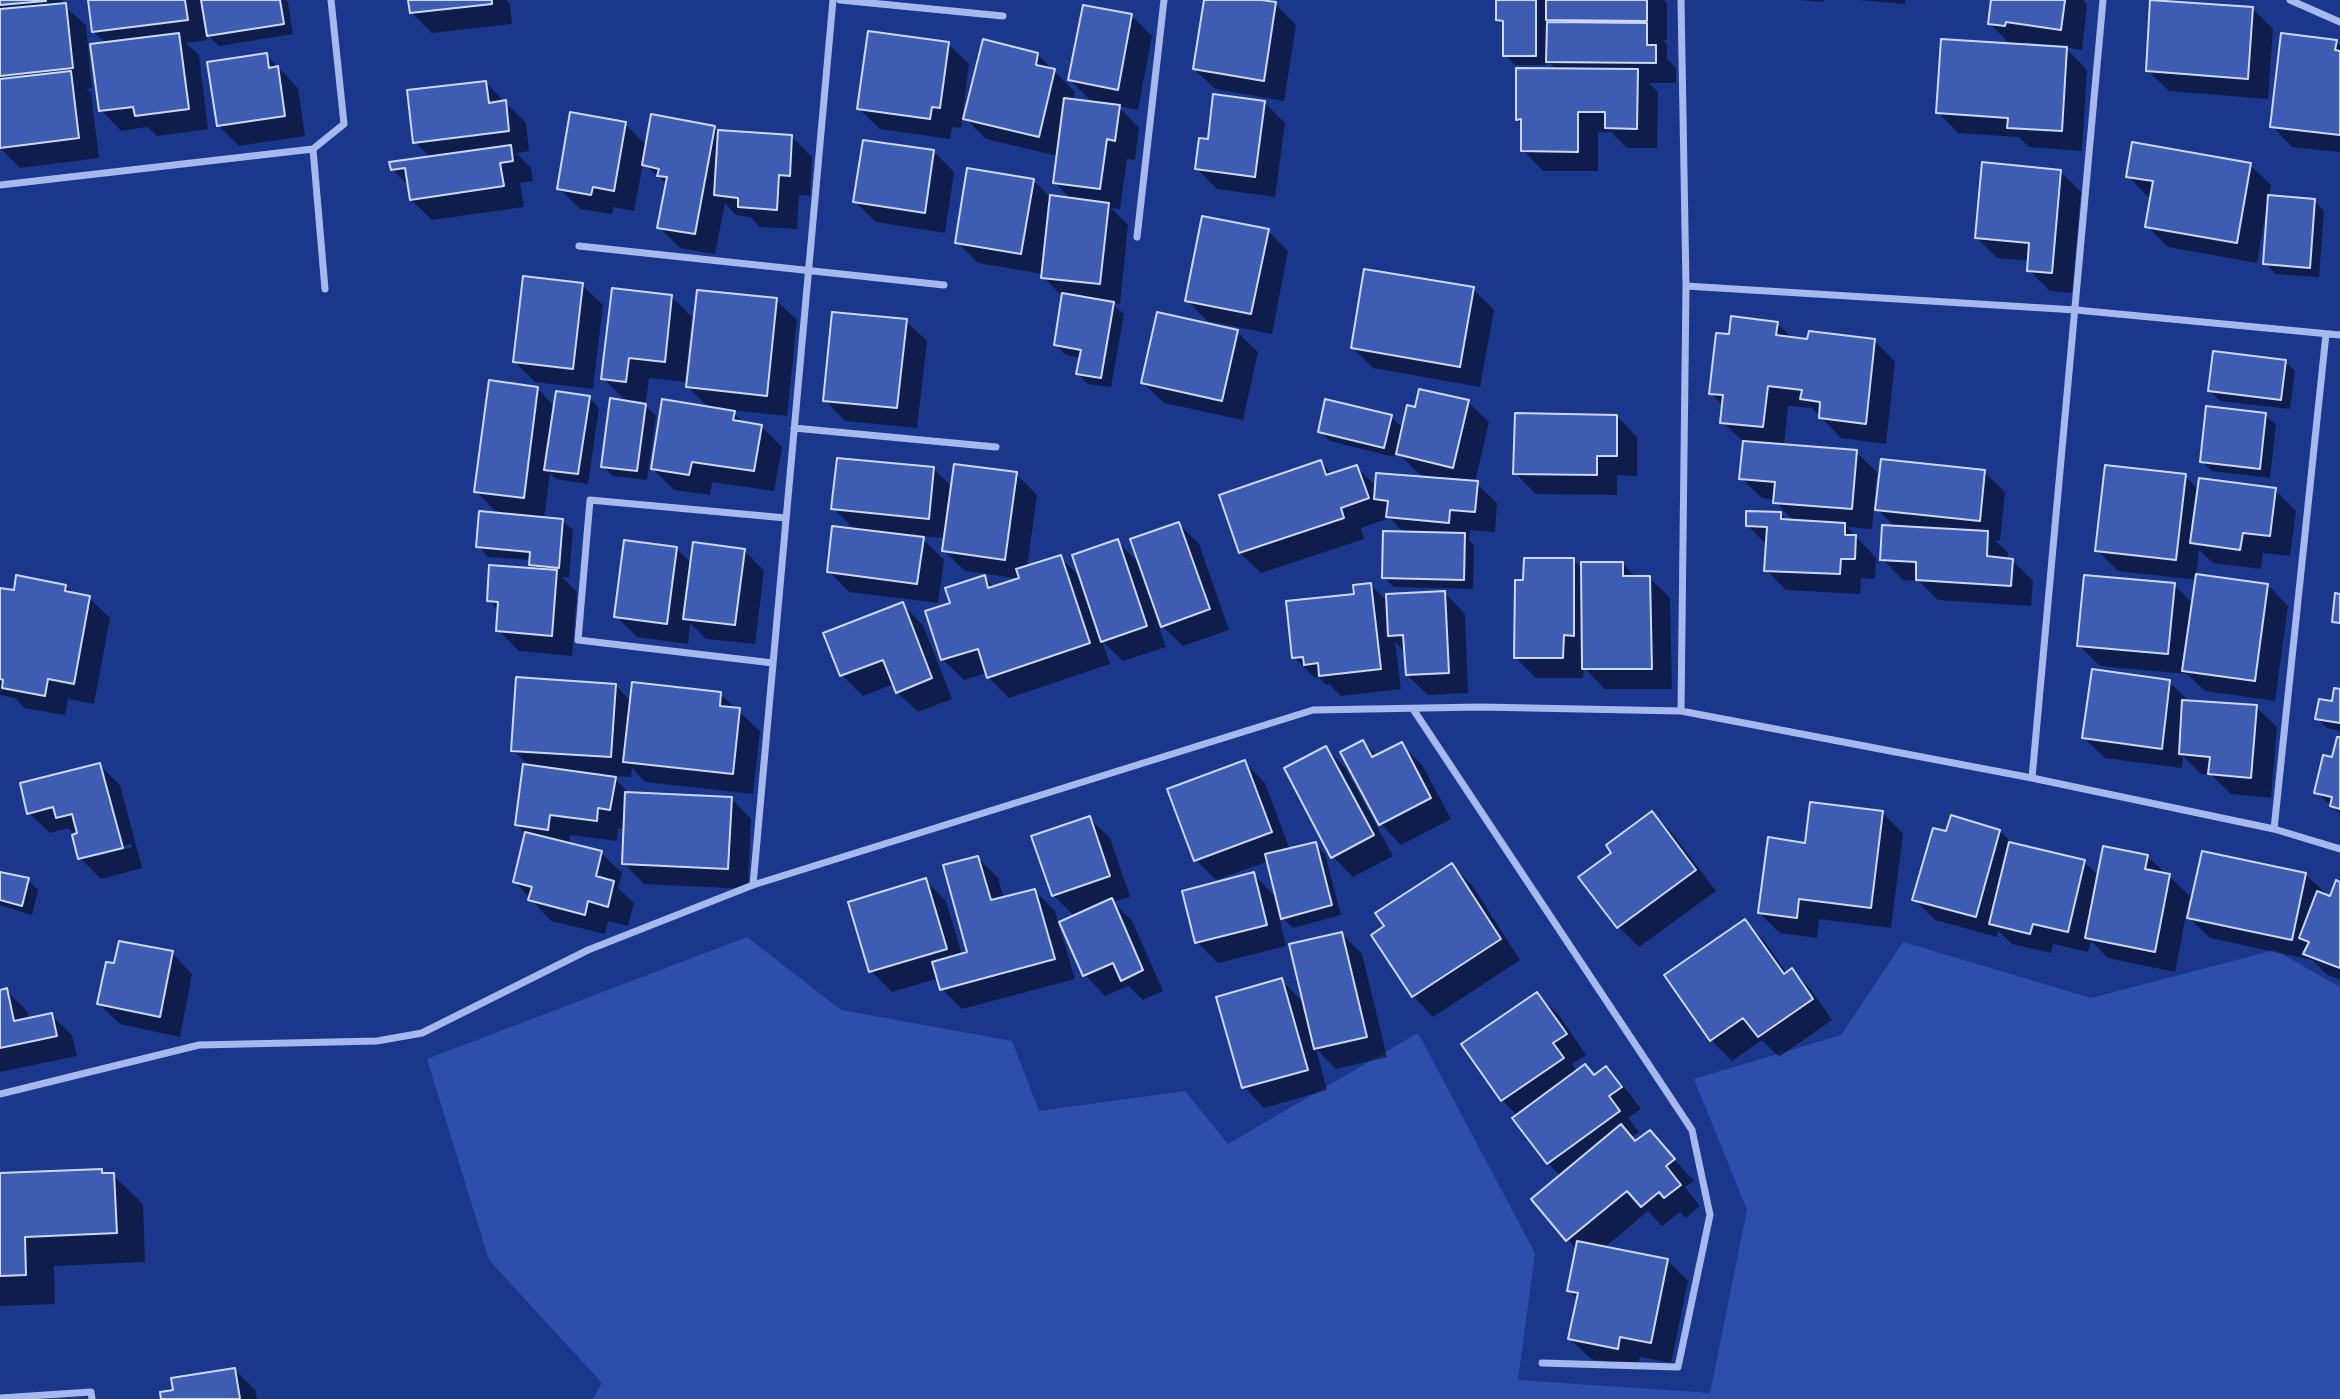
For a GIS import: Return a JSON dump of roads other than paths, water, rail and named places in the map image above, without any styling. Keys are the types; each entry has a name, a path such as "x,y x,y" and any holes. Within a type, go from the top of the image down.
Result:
{"street":[{"path":"0,185 313,149 344,124 331,0"},
{"path":"753,885 833,0"},
{"path":"840,0 1003,16"},
{"path":"1138,237 1164,0"},
{"path":"1681,0 1686,285 1681,711"},
{"path":"2032,778 2103,0"},
{"path":"2290,0 2340,22"},
{"path":"313,149 326,289"},
{"path":"579,246 944,285"},
{"path":"1686,285 2076,310 2340,335"},
{"path":"2274,829 2326,334"},
{"path":"794,428 996,447"},
{"path":"773,663 578,640 590,500 786,518"},
{"path":"0,1094 199,1045 377,1041 422,1033 588,950 753,885 1313,710 1480,707 1681,711 2032,778 2274,829 2340,849"},
{"path":"1413,709 1692,1129 1710,1215 1678,1367 1542,1363"},
{"path":"0,1398 90,1392 92,1399"}]}
